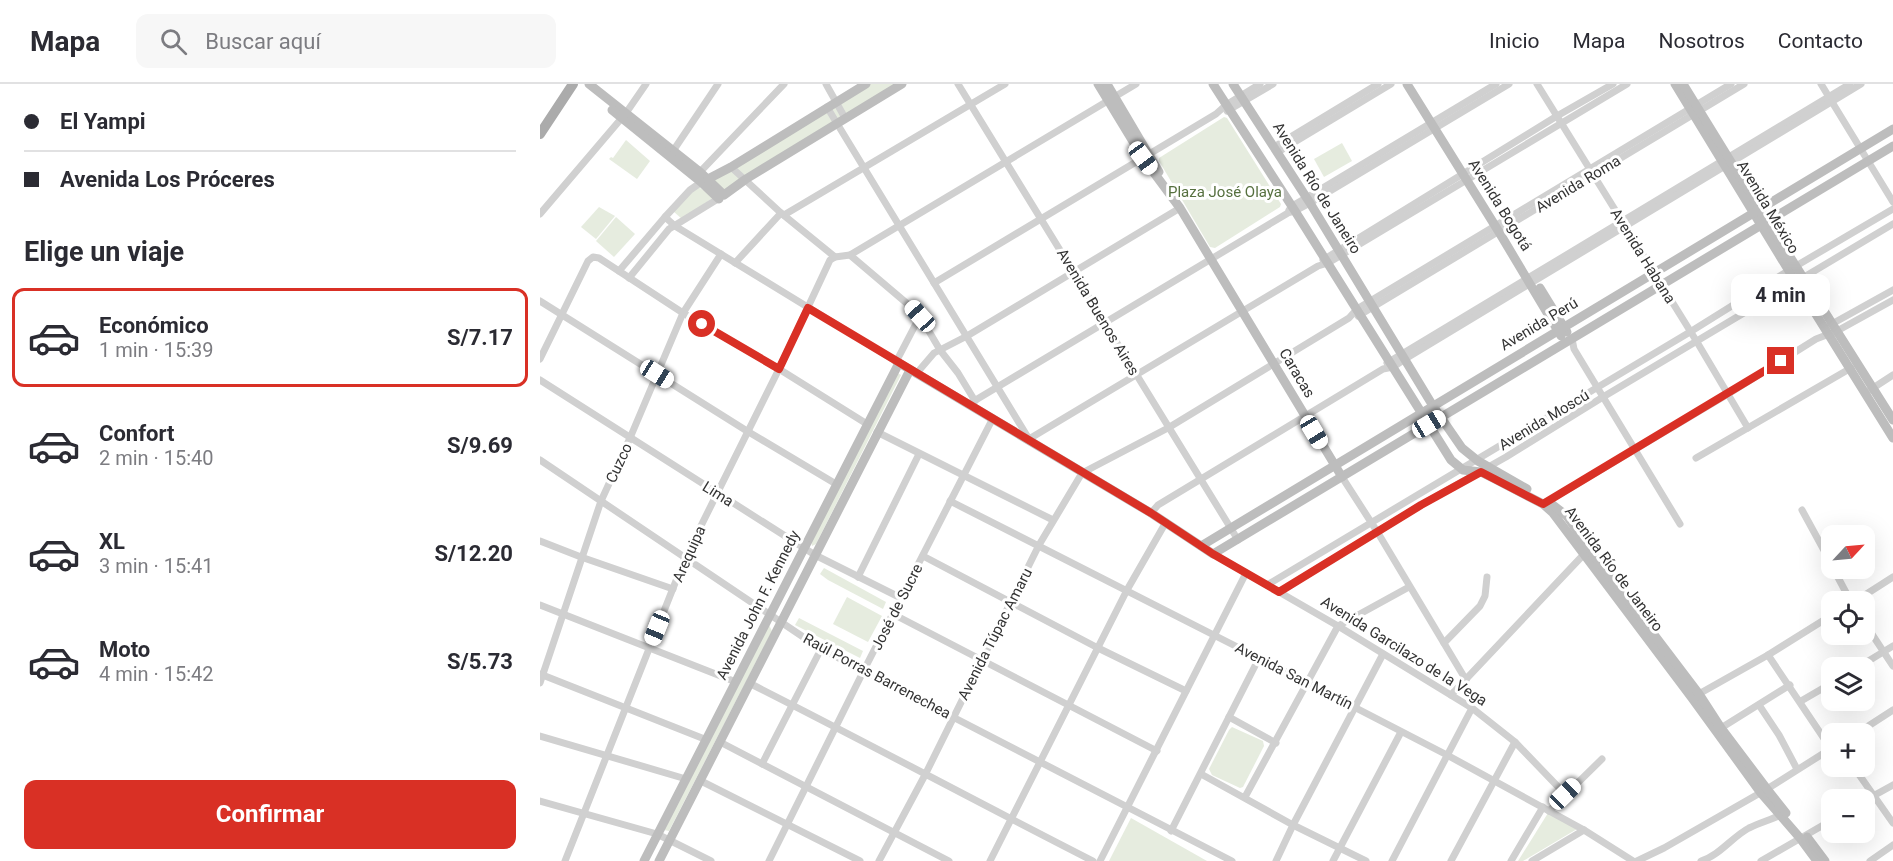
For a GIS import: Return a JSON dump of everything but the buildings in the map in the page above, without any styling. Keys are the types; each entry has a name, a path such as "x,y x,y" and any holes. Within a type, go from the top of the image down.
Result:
{"main road":[{"path":"540,134 573,84"}],"street":[{"path":"579,84 624,116"},
{"path":"588,84 624,116 703,178 721,197"},
{"path":"540,214 624,116 646,84"},
{"path":"671,154 718,84"},
{"path":"619,271 784,84"},
{"path":"826,84 831,104 864,169 1029,440 1467,176 1627,84"},
{"path":"703,178 731,167 866,84"},
{"path":"629,278 669,229 744,180 902,84"},
{"name":"Avenida Buenos Aires","path":"958,84 1238,540"},
{"path":"735,263 783,214 864,169 1005,84"},
{"path":"1098,84 1111,99"},
{"path":"1107,84 1111,99"},
{"path":"731,167 783,214 835,256 850,255 1136,84"},
{"name":"Avenida Río de Janeiro","path":"1213,84 1359,312 1388,365 1422,413 1451,460 1463,470 1485,469"},
{"name":"Avenida Río de Janeiro","path":"1233,84 1308,200 1433,406 1462,448 1478,460 1485,469 1567,516 1587,551 1764,791 1825,861"},
{"path":"1242,99 1260,84"},
{"path":"934,283 1216,114 1273,84"},
{"path":"1276,150 1378,84"},
{"path":"1276,150 1391,84"},
{"name":"Avenida Bogotá","path":"1407,84 1435,124"},
{"name":"Avenida Bogotá","path":"1413,84 1435,124 1680,524"},
{"path":"850,255 920,316 940,350 958,373 972,403 1435,124 1496,84"},
{"path":"1435,124 1509,84"},
{"name":"Avenida Habana","path":"1537,84 1748,428"},
{"path":"1467,176 1557,116 1613,84"},
{"name":"Avenida México","path":"1675,84 1695,109"},
{"name":"Avenida México","path":"1683,84 1695,109 1792,269 1869,390 1893,438"},
{"name":"Avenida Roma","path":"1082,473 1168,428 1695,109 1731,84"},
{"name":"Avenida Roma","path":"1695,109 1744,84"},
{"path":"1821,84 1893,202"},
{"path":"1151,513 1158,505 1199,479 1727,162 1830,99 1850,84"},
{"path":"1830,99 1861,84"},
{"name":"Caracas","path":"1111,99 1180,208 1466,680"},
{"name":"Avenida Perú","path":"1201,546 1893,129"},
{"name":"Avenida Perú","path":"1213,554 1429,424 1570,344 1661,285 1893,146"},
{"path":"665,217 675,226 913,372 940,350 1180,208"},
{"name":"Avenida Moscú","path":"1267,585 1463,470 1893,209"},
{"name":"Avenida Moscú","path":"1279,592 1893,224"},
{"name":"Cuzco","path":"540,683 541,674 601,501 683,313 722,254"},
{"name":"Arequipa","path":"565,861 685,558 779,369 830,260 835,256"},
{"path":"540,360 588,261 592,258 599,258 683,313 867,424"},
{"path":"1545,502 1728,394 1893,290"},
{"path":"1831,329 1893,300"},
{"path":"540,301 836,484"},
{"path":"898,362 920,316"},
{"name":"Avenida México","path":"1831,329 1851,368 1893,420"},
{"name":"Avenida John F. Kennedy","path":"644,861 898,362"},
{"path":"1696,458 1851,368"},
{"name":"Avenida John F. Kennedy","path":"659,861 878,432 913,372"},
{"name":"Avenida Garcilazo de la Vega","path":"913,372 972,403 1082,473 1166,522 1213,554 1338,626 1472,708 1515,742 1565,794"},
{"path":"1869,390 1893,375"},
{"name":"Lima","path":"540,380 816,555 901,598"},
{"name":"José de Sucre","path":"769,861 993,418"},
{"path":"878,432 1053,520"},
{"path":"858,577 919,454"},
{"name":"Raúl Porras Barrenechea","path":"540,460 821,649 1232,861"},
{"name":"Avenida Túpac Amaru","path":"879,861 925,775 1039,545 1082,473"},
{"path":"1415,497 1421,505"},
{"name":"Avenida San Martín","path":"950,501 1447,755 1584,830 1631,860"},
{"path":"1802,510 1821,546"},
{"path":"990,861 1127,590 1166,522"},
{"path":"540,541 673,589"},
{"path":"1451,695 1587,551"},
{"path":"1321,554 1327,564"},
{"path":"923,556 1098,648 1186,691"},
{"path":"1100,861 1246,573"},
{"path":"1444,643 1480,606 1485,596 1487,577"},
{"path":"1870,591 1893,577"},
{"path":"1245,797 1338,626 1408,587"},
{"path":"540,605 736,682"},
{"path":"893,614 1157,751"},
{"path":"1696,696 1821,622"},
{"path":"1875,638 1893,666"},
{"path":"1874,657 1893,646"},
{"path":"762,764 821,649"},
{"path":"1276,861 1383,654"},
{"path":"1768,655 1821,734"},
{"path":"1171,831 1259,658"},
{"path":"541,674 706,740"},
{"path":"751,684 837,726 925,775 1093,861"},
{"path":"1722,728 1790,685"},
{"path":"1800,701 1821,689"},
{"name":"Avenida Río de Janeiro","path":"1696,696 1722,728 1780,815 1802,836 1816,861"},
{"path":"1760,705 1797,769"},
{"path":"1392,861 1472,708"},
{"path":"1873,723 1893,710"},
{"path":"1229,717 1276,743"},
{"path":"1333,861 1401,732"},
{"path":"540,736 686,779"},
{"path":"720,742 949,861"},
{"path":"1451,861 1515,742"},
{"path":"1631,860 1664,849 1764,791 1821,754"},
{"path":"1511,861 1546,809 1602,759"},
{"path":"1201,774 1293,825 1366,861"},
{"path":"701,781 860,861"},
{"path":"1875,795 1893,784"},
{"path":"1875,797 1893,823"},
{"path":"540,801 657,834 711,861"},
{"path":"1701,861 1711,858 1733,838 1750,827 1780,815"},
{"path":"1761,861 1821,826"},
{"path":"1532,861 1584,830"},
{"path":"1870,861 1893,845"}],"green space":[{"path":"869,84 902,84 724,195 708,179"},
{"name":"Plaza José Olaya","path":"1224,117 1227,118 1281,204 1280,207 1215,248 1210,247 1159,158"},
{"path":"626,140 650,161 637,179 609,159 613,158"},
{"path":"1342,143 1352,161 1324,177 1314,159"},
{"path":"697,186 714,197 682,219 673,211"},
{"path":"599,207 615,216 596,239 581,227"},
{"path":"616,217 635,234 614,257 596,241"},
{"path":"896,372 901,375 816,544 812,546 811,541"},
{"path":"824,568 886,602 883,609 828,580 820,574"},
{"path":"847,597 882,616 868,642 833,624"},
{"path":"799,618 863,651 860,658 795,625"},
{"path":"769,625 772,631 669,831 664,830"},
{"path":"1232,727 1263,741 1264,746 1243,787 1240,788 1212,775 1209,769"},
{"path":"1548,813 1577,829 1523,861 1518,861"},
{"path":"1131,818 1207,861 1109,861"}],"route":[{"path":"702,324 779,369 808,308 1279,592 1421,505 1481,472 1543,504 1781,361"}]}
